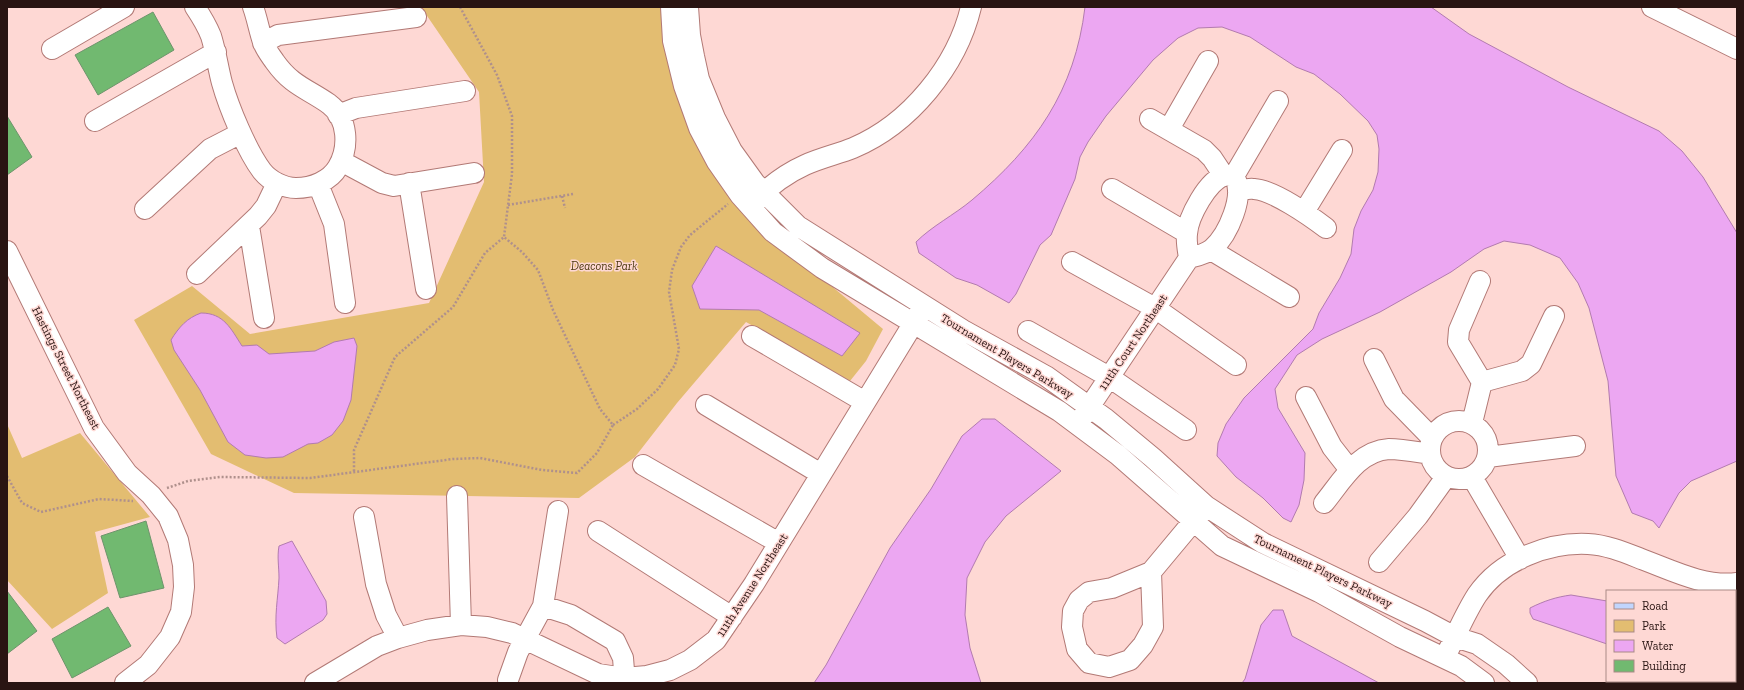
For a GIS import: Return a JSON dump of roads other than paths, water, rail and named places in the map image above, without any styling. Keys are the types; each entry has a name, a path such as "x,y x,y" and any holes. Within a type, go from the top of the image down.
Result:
{"street":[{"path":"52,49 124,7"},
{"path":"195,7 210,36 216,52 222,85 241,133 263,172 277,183 290,188 305,188 318,184 335,172 341,162 345,148 346,129 331,105 289,80 276,63 263,43 253,7"},
{"name":"Tournament Players Parkway","path":"671,7 673,41 684,86 699,128 717,162 745,201 773,232 822,268 1059,411 1118,455 1222,546 1319,592 1400,637 1461,666 1484,683"},
{"name":"Tournament Players Parkway","path":"688,7 690,35 699,79 715,118 732,151 763,193 798,226 963,330 1046,376 1106,419 1153,458 1206,506 1263,543 1426,621 1455,637 1477,644 1506,664 1527,683"},
{"path":"745,201 763,193 791,172 873,138 906,112 936,81 952,56 962,34 971,7"},
{"path":"1652,7 1737,49"},
{"path":"263,43 278,35 416,16"},
{"path":"95,121 216,52"},
{"path":"1169,129 1208,61"},
{"path":"338,114 356,108 465,91"},
{"path":"1232,181 1278,101"},
{"path":"1150,119 1204,150 1232,181 1237,201 1230,223 1221,239 1211,250 1202,255 1189,258 1187,233 1195,210 1211,184 1232,181 1264,191 1304,212 1326,228"},
{"path":"145,209 210,149 241,133"},
{"path":"1304,212 1342,150"},
{"path":"341,162 382,183 394,186 474,173"},
{"path":"197,274 249,226 266,206 277,183"},
{"path":"409,183 426,289"},
{"path":"318,184 334,224 345,303"},
{"path":"1112,189 1187,233"},
{"path":"249,226 264,318"},
{"path":"1211,250 1289,297"},
{"name":"Hastings Street Northeast","path":"7,251 94,428 127,473 151,495 168,516 178,540 183,564 184,587 180,612 170,637 148,665 125,683"},
{"name":"111th Court Northeast","path":"1078,426 1189,258"},
{"path":"1072,262 1155,308 1236,365"},
{"path":"1472,423 1482,382 1458,342 1458,330 1480,281"},
{"name":"111th Avenue Northeast","path":"315,683 377,646 398,638 427,630 461,625 487,627 512,633 598,674 625,680 670,670 690,660 716,640 732,617 779,543 924,305"},
{"path":"1482,382 1522,371 1531,364 1554,316"},
{"path":"1028,331 1109,377 1186,430"},
{"path":"752,336 865,402"},
{"path":"1374,359 1394,399 1431,446"},
{"path":"1306,397 1332,447 1350,470"},
{"path":"706,405 821,474"},
{"path":"1452,422 1472,423 1482,431 1488,443 1488,457 1484,466 1472,477 1456,480 1446,476 1437,469 1432,462 1431,446 1439,428 1452,422"},
{"path":"1324,503 1350,470 1362,458 1377,451 1431,446"},
{"path":"1488,457 1575,446"},
{"path":"643,464 779,543"},
{"path":"1379,562 1418,516 1446,476"},
{"path":"1472,477 1520,559"},
{"path":"456,496 461,625"},
{"path":"1151,572 1153,627 1143,645 1130,660 1109,667 1089,663 1077,648 1072,627 1073,611 1079,600 1089,592 1112,588 1151,572 1206,506"},
{"path":"508,680 518,652 543,606 558,511"},
{"path":"364,518 376,584 386,615 398,638"},
{"path":"598,531 732,617"},
{"path":"1445,658 1478,595 1490,580 1503,569 1540,550 1566,544 1589,544 1615,548 1706,582 1729,584 1737,583"},
{"path":"543,606 571,615 615,641 623,658 625,680"}],"water":[{"path":"1085,7 1431,7 1469,34 1568,87 1659,131 1682,151 1703,177 1737,233 1737,461 1691,481 1679,493 1659,528 1653,521 1632,513 1616,476 1608,381 1589,308 1578,283 1560,258 1530,245 1504,241 1484,249 1451,272 1380,312 1322,339 1297,355 1275,389 1278,408 1305,453 1304,480 1299,505 1291,522 1283,518 1263,498 1236,477 1217,456 1218,443 1226,424 1244,398 1313,329 1319,313 1340,278 1351,254 1354,229 1361,211 1373,190 1378,172 1379,149 1377,135 1368,121 1340,94 1314,74 1296,67 1250,37 1222,27 1198,28 1178,38 1153,60 1106,116 1088,142 1080,157 1075,179 1051,235 1040,245 1016,294 1009,303 977,285 956,278 919,253 916,242 958,211 995,180 1033,138 1061,91 1072,65 1080,37"},
{"path":"716,246 860,333 842,356 759,310 700,309 692,286"},
{"path":"201,313 216,316 226,323 242,346 257,345 269,354 315,351 334,342 354,338 357,346 351,400 343,421 332,435 318,443 308,444 283,457 266,458 245,455 228,442 200,390 174,350 171,340 184,324"},
{"path":"982,419 995,419 1061,471 1006,516 985,542 967,578 965,615 970,648 981,683 814,683 826,665 890,548 931,489 962,436"},
{"path":"292,541 326,601 327,614 323,620 285,644 277,638 276,630 279,578 278,550 279,546"},
{"path":"1571,595 1606,601 1606,644 1533,619 1530,613 1530,608 1540,603"},
{"path":"1273,610 1283,610 1292,636 1379,683 1242,683 1245,679 1261,625"}],"park label":[{"name":"Deacons Park","path":"604,266"}]}
